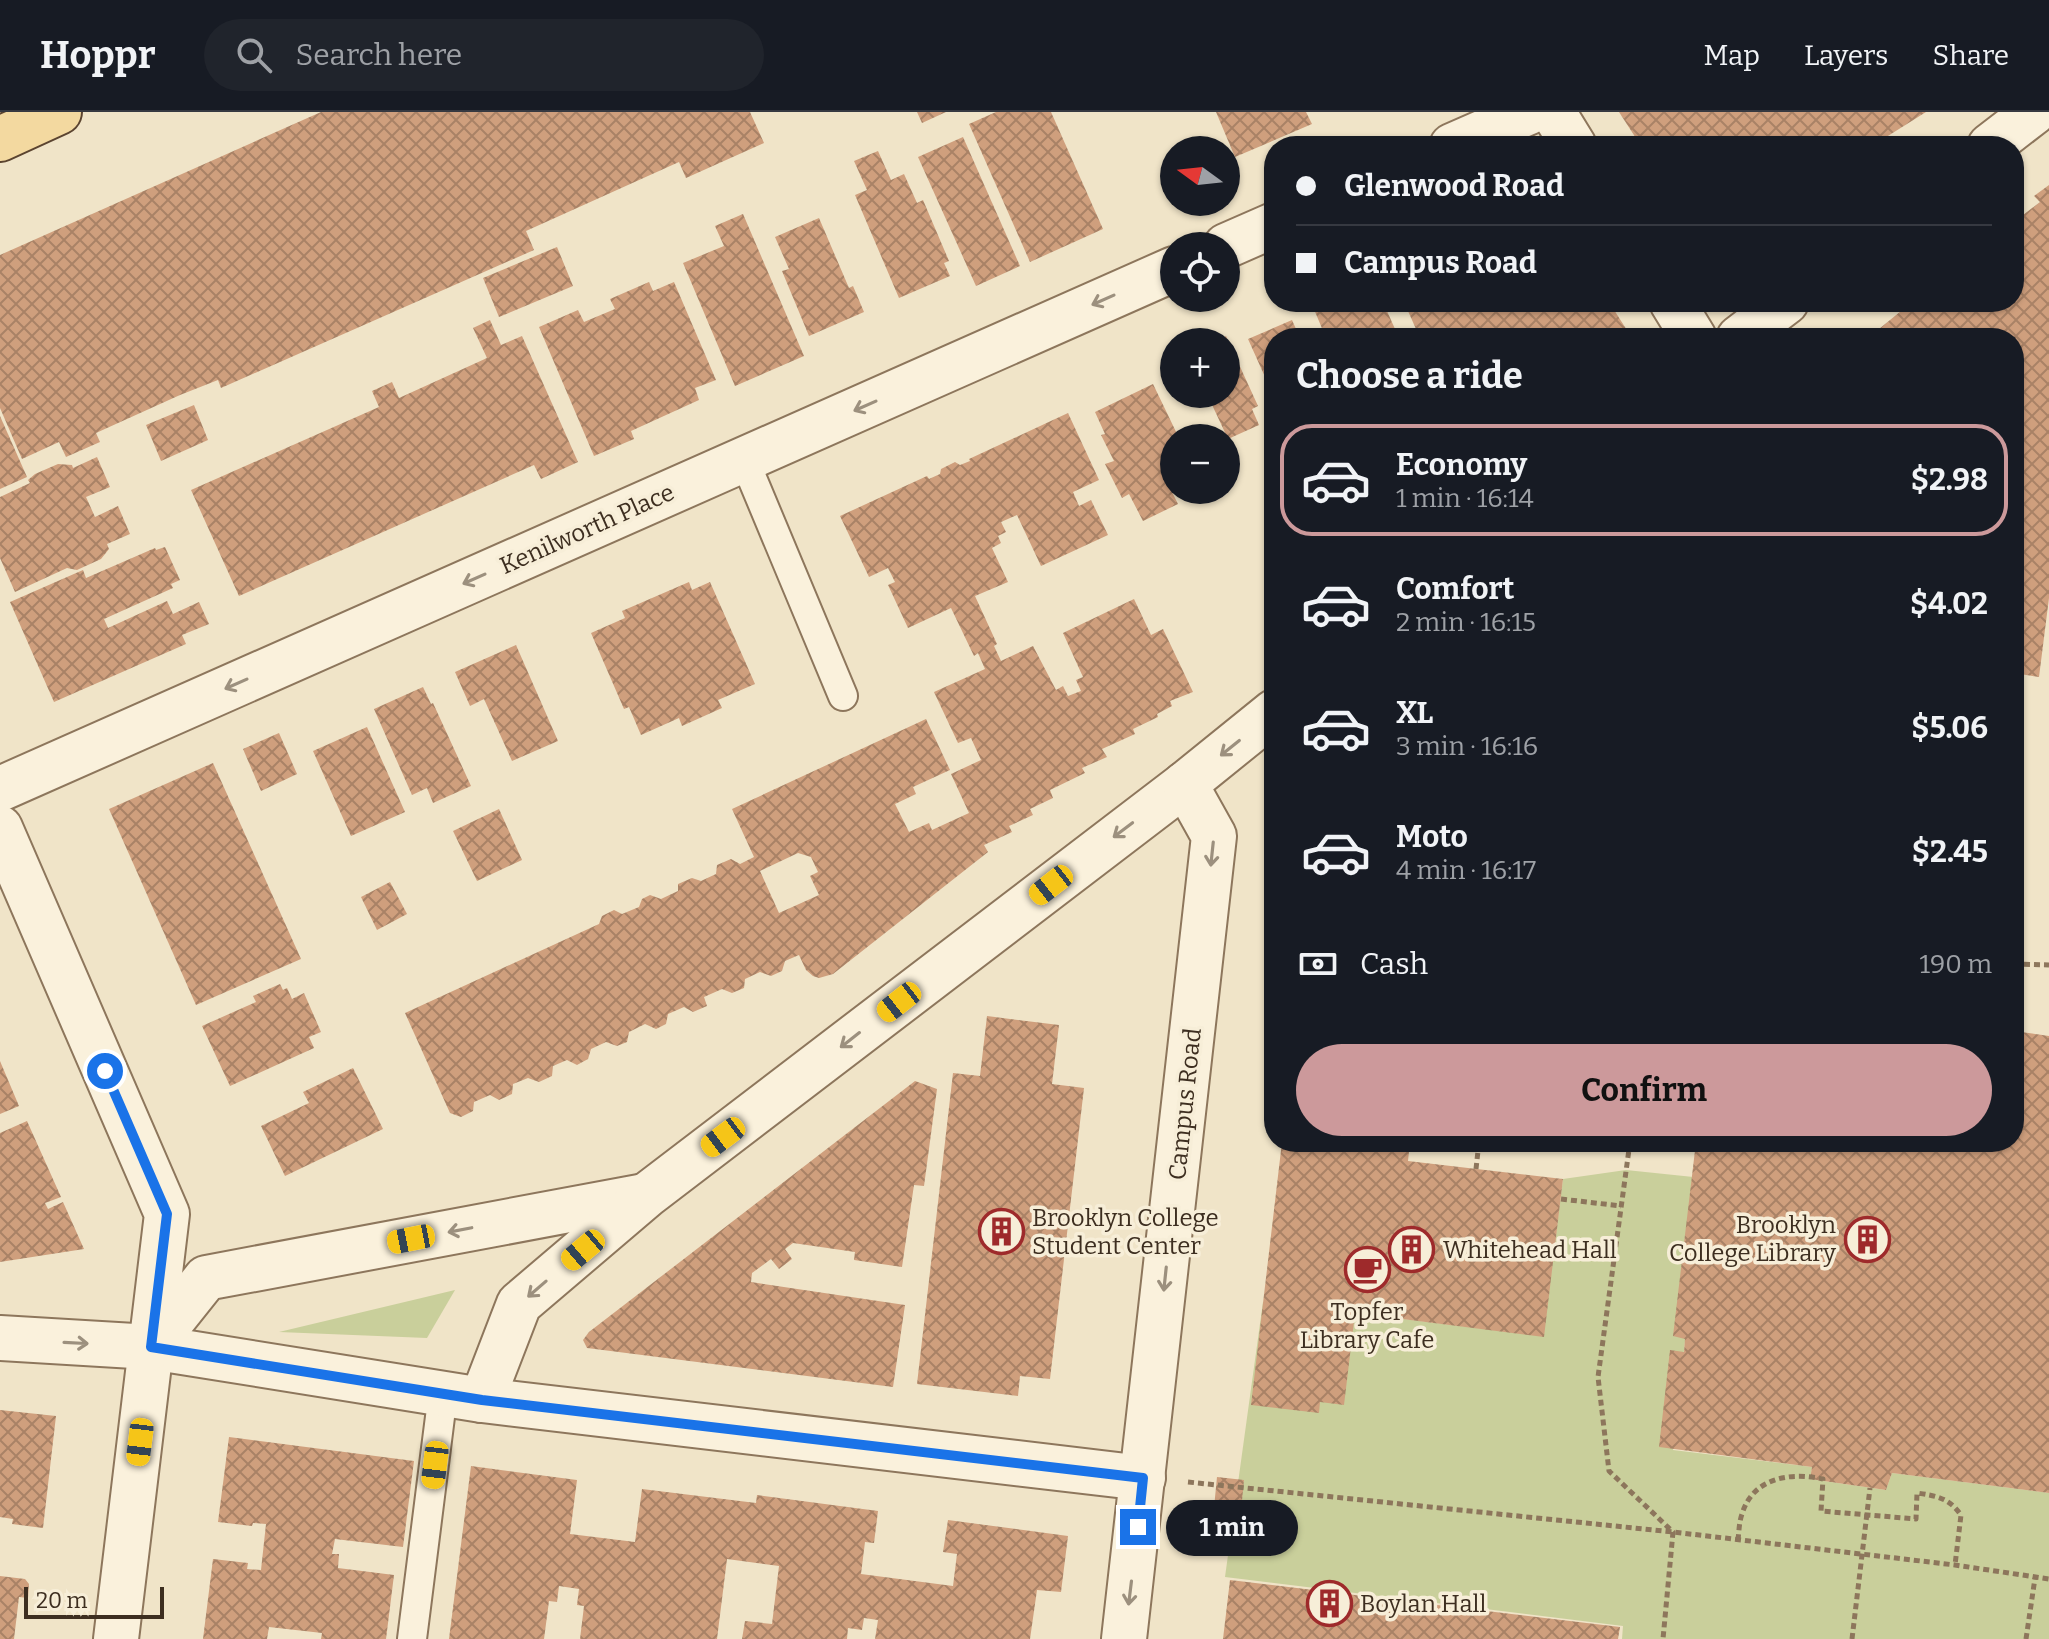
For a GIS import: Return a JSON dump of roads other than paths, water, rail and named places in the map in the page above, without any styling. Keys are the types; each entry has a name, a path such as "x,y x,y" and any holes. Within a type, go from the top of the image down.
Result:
{"main road":[{"path":"0,139 59,112"}],"street":[{"path":"1475,136 1529,112"},
{"path":"1553,112 1568,136"},
{"path":"2003,136 2034,112"},
{"path":"1240,240 1264,229"},
{"name":"Kenilworth Place","path":"0,789 1160,275"},
{"path":"1752,328 1773,312"},
{"path":"463,1396 519,1304 647,1195 1185,784 1264,720"},
{"name":"Campus Road","path":"1124,1639 1214,836 1185,784"},
{"path":"0,828 167,1214 116,1639"},
{"path":"151,1347 206,1278 647,1195"},
{"path":"0,1338 151,1347 463,1396 1143,1478"}],"lane":[{"path":"744,459 843,696"},
{"path":"412,1639 463,1396"}],"place":[{"name":"Brooklyn College Student Center","path":"1001,1232"},
{"name":"Brooklyn College Library","path":"1867,1239"},
{"name":"Whitehead Hall","path":"1412,1250"},
{"name":"Topfer Library Cafe","path":"1367,1270"},
{"name":"Boylan Hall","path":"1329,1604"}]}
